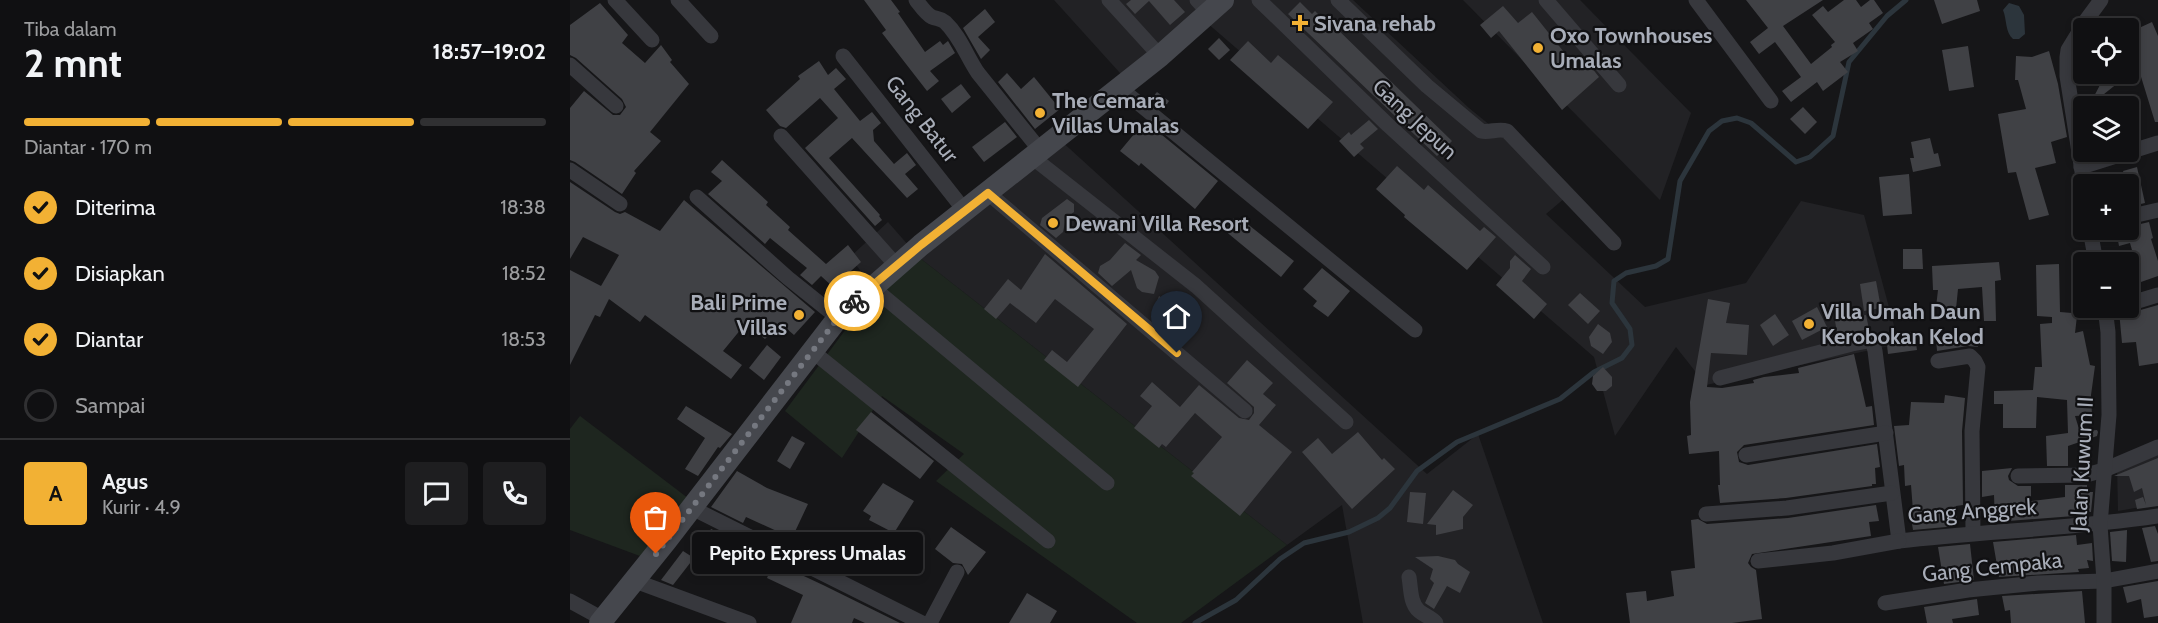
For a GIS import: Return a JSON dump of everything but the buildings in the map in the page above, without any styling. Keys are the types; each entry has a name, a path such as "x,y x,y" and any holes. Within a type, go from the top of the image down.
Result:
{"street":[{"path":"615,0 652,40"},
{"path":"678,0 711,36"},
{"path":"916,0 930,16 943,20 948,26 965,49 978,73 1036,153 1196,286 1346,422"},
{"path":"1109,0 1160,56"},
{"name":"Gang Jepun","path":"1259,0 1388,125 1543,267"},
{"path":"1338,0 1427,86 1482,131 1490,132 1501,129 1507,131 1614,243"},
{"path":"1546,0 1619,85"},
{"path":"1696,0 1771,100"},
{"path":"2082,174 2067,76 2067,57 2068,50 2087,19 2102,0"},
{"path":"570,601 601,621 635,581 838,318 871,286 1160,56 1210,4"},
{"name":"Gang Batur","path":"843,56 965,210"},
{"path":"570,65 616,106"},
{"path":"1120,88 1415,330"},
{"path":"782,136 896,266"},
{"path":"2081,167 2158,143"},
{"path":"570,170 620,204"},
{"path":"988,193 1245,411"},
{"path":"697,197 788,278 838,318"},
{"path":"2139,214 2158,210"},
{"path":"871,286 1107,483"},
{"path":"2139,301 2158,295"},
{"name":"Jalan Kuwum II","path":"2104,623 2100,525 2109,415 2109,318"},
{"name":"Gang Anggrek","path":"1720,378 1852,344 1868,341 1873,343 1899,541 1973,532 2100,525 2158,516"},
{"path":"812,351 1048,541"},
{"path":"1938,361 1970,356 1978,368 1972,431 1973,532"},
{"path":"1746,455 1886,433"},
{"path":"2018,476 2086,475 2104,470 2158,447"},
{"path":"1706,514 1788,508 1892,493"},
{"path":"692,508 922,623"},
{"path":"1758,561 1899,541"},
{"name":"Gang Cempaka","path":"1886,603 1968,590 2038,583 2104,581 2158,571"},
{"path":"930,623 957,572"},
{"path":"1409,577 1413,602 1421,613 1430,616 1436,623"},
{"path":"635,581 749,623"}],"shaded area":[{"path":"1054,0 1353,0 1469,108 1572,192 1546,214 1645,307 1746,283 1801,201 1864,215 1899,344 1706,385 1676,347 1615,436 1594,357 1206,22 1129,83"},
{"path":"1463,0 1580,0 1691,113 1660,200"},
{"path":"2009,3 2019,6 2024,15 2025,34 2019,39 2013,39 2007,29 2003,10"},
{"path":"1059,139 1427,474 1478,434 1543,623 1363,623 1342,505 1287,545 916,255 875,290 850,257 888,222 916,254"},
{"path":"916,255 1287,545 1181,623 1137,623 936,481 964,454 882,396 842,458 785,411 875,290"},
{"path":"580,416 701,508 656,562 570,530 570,429"},
{"path":"2158,445 2158,504 2118,511 2117,462"}],"waterway":[{"path":"1195,623 1236,600 1280,559 1304,543 1349,532 1378,518 1390,508 1417,471 1457,442 1560,399 1594,372 1622,358 1632,345 1630,329 1612,303 1614,281 1626,273 1656,266 1668,259 1680,181 1709,131 1722,121 1737,118 1751,123 1796,162 1810,157 1833,136 1849,62 1887,16 1906,0"}],"way so far":[{"path":"656,554 803,362 854,301"}],"place":[{"name":"Sivana rehab","path":"1300,23"},
{"name":"Oxo Townhouses Umalas","path":"1538,48"},
{"name":"The Cemara Villas Umalas","path":"1040,113"},
{"name":"Dewani Villa Resort","path":"1053,223"},
{"name":"Bali Prime Villas","path":"799,315"},
{"name":"Villa Umah Daun Kerobokan Kelod","path":"1809,324"},
{"name":"Pepito Express Umalas","path":"656,554"}],"route":[{"path":"854,301 988,193 1177,353"}]}
